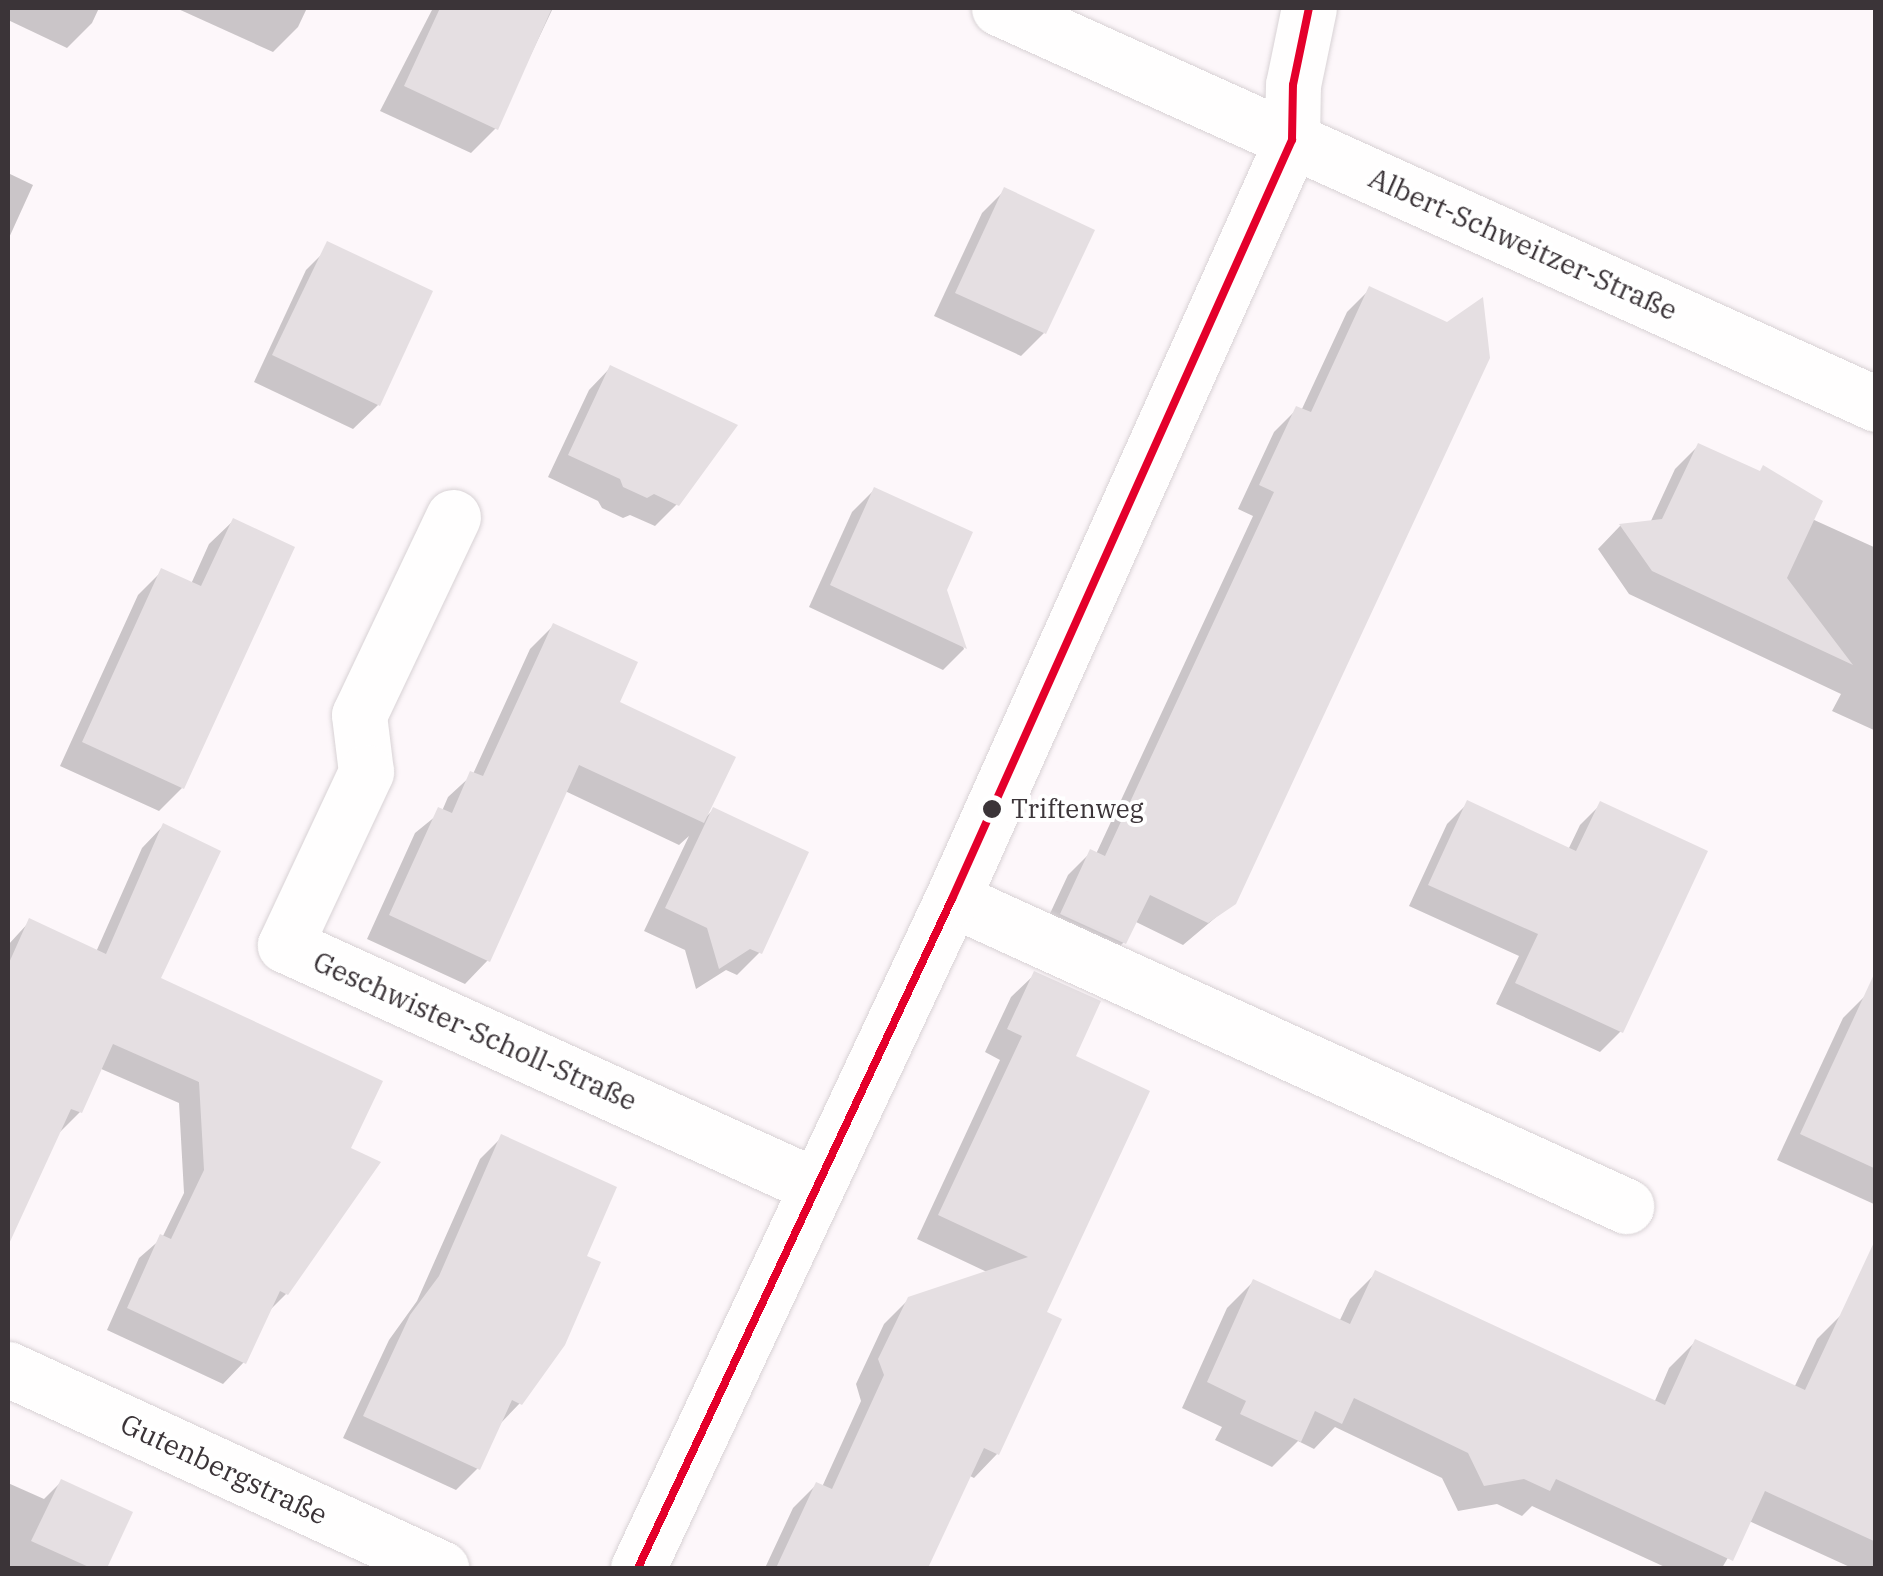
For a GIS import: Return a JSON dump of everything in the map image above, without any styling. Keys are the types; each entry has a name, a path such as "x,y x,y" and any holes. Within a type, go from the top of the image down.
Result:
{"street":[{"name":"Albert-Schweitzer-Straße","path":"999,8 1876,404"},
{"path":"638,1568 952,899 1292,140 1293,85 1308,8"},
{"name":"Geschwister-Scholl-Straße","path":"453,517 359,715 366,772 286,946 816,1186"},
{"path":"952,899 1626,1206"},
{"name":"Gutenbergstraße","path":"8,1368 441,1568"}],"building":[{"path":"440,8 552,8 498,130 404,86"},
{"path":"1004,187 1095,230 1046,334 955,293"},
{"path":"327,241 433,291 380,406 272,355"},
{"path":"1369,286 1447,322 1483,297 1490,358 1236,904 1208,923 1150,895 1126,944 1060,914 1090,849 1105,856 1274,492 1259,485 1296,406 1311,412"},
{"path":"610,365 738,425 679,506 654,494 647,498 623,487 620,479 568,455"},
{"path":"1698,443 1760,471 1763,465 1823,501 1787,578 1853,665 1652,571 1619,524 1662,519"},
{"path":"874,487 973,532 947,590 967,649 830,585"},
{"path":"233,518 295,547 184,789 82,742 161,568 201,586"},
{"path":"553,623 638,662 620,702 736,757 704,823 579,765 490,962 389,915 438,807 452,813 470,771 483,776"},
{"path":"1467,800 1576,851 1600,801 1708,851 1623,1033 1515,983 1538,934 1428,885"},
{"path":"713,807 809,852 762,954 750,949 719,969 707,928 665,908"},
{"path":"163,823 221,851 161,978 383,1081 351,1148 381,1162 288,1295 280,1291 246,1364 127,1308 160,1234 171,1239 204,1170 199,1082 113,1044 82,1113 71,1109 8,1246 8,965 29,918 106,954"},
{"path":"1876,970 1876,1169 1800,1134"},
{"path":"1034,971 1101,1001 1076,1056 1150,1091 1047,1312 1062,1319 999,1455 984,1448 928,1568 776,1568 816,1482 832,1489 884,1375 878,1359 908,1297 1028,1257 938,1215 1022,1036 1007,1029"},
{"path":"501,1134 617,1187 587,1256 601,1262 565,1345 522,1405 512,1400 480,1470 363,1416 410,1315 439,1276"},
{"path":"1876,1238 1876,1542 1765,1491 1733,1561 1556,1479 1550,1491 1524,1479 1484,1486 1468,1453 1354,1398 1342,1424 1315,1411 1301,1442 1240,1414 1246,1401 1207,1382 1253,1279 1350,1324 1375,1270 1665,1405 1695,1339 1805,1390"},
{"path":"61,1479 133,1512 107,1568 91,1568 31,1541"}],"transit line":[{"path":"638,1568 952,899 1292,140 1293,85 1309,8"}],"place":[{"name":"Triftenweg","path":"992,809"}]}
